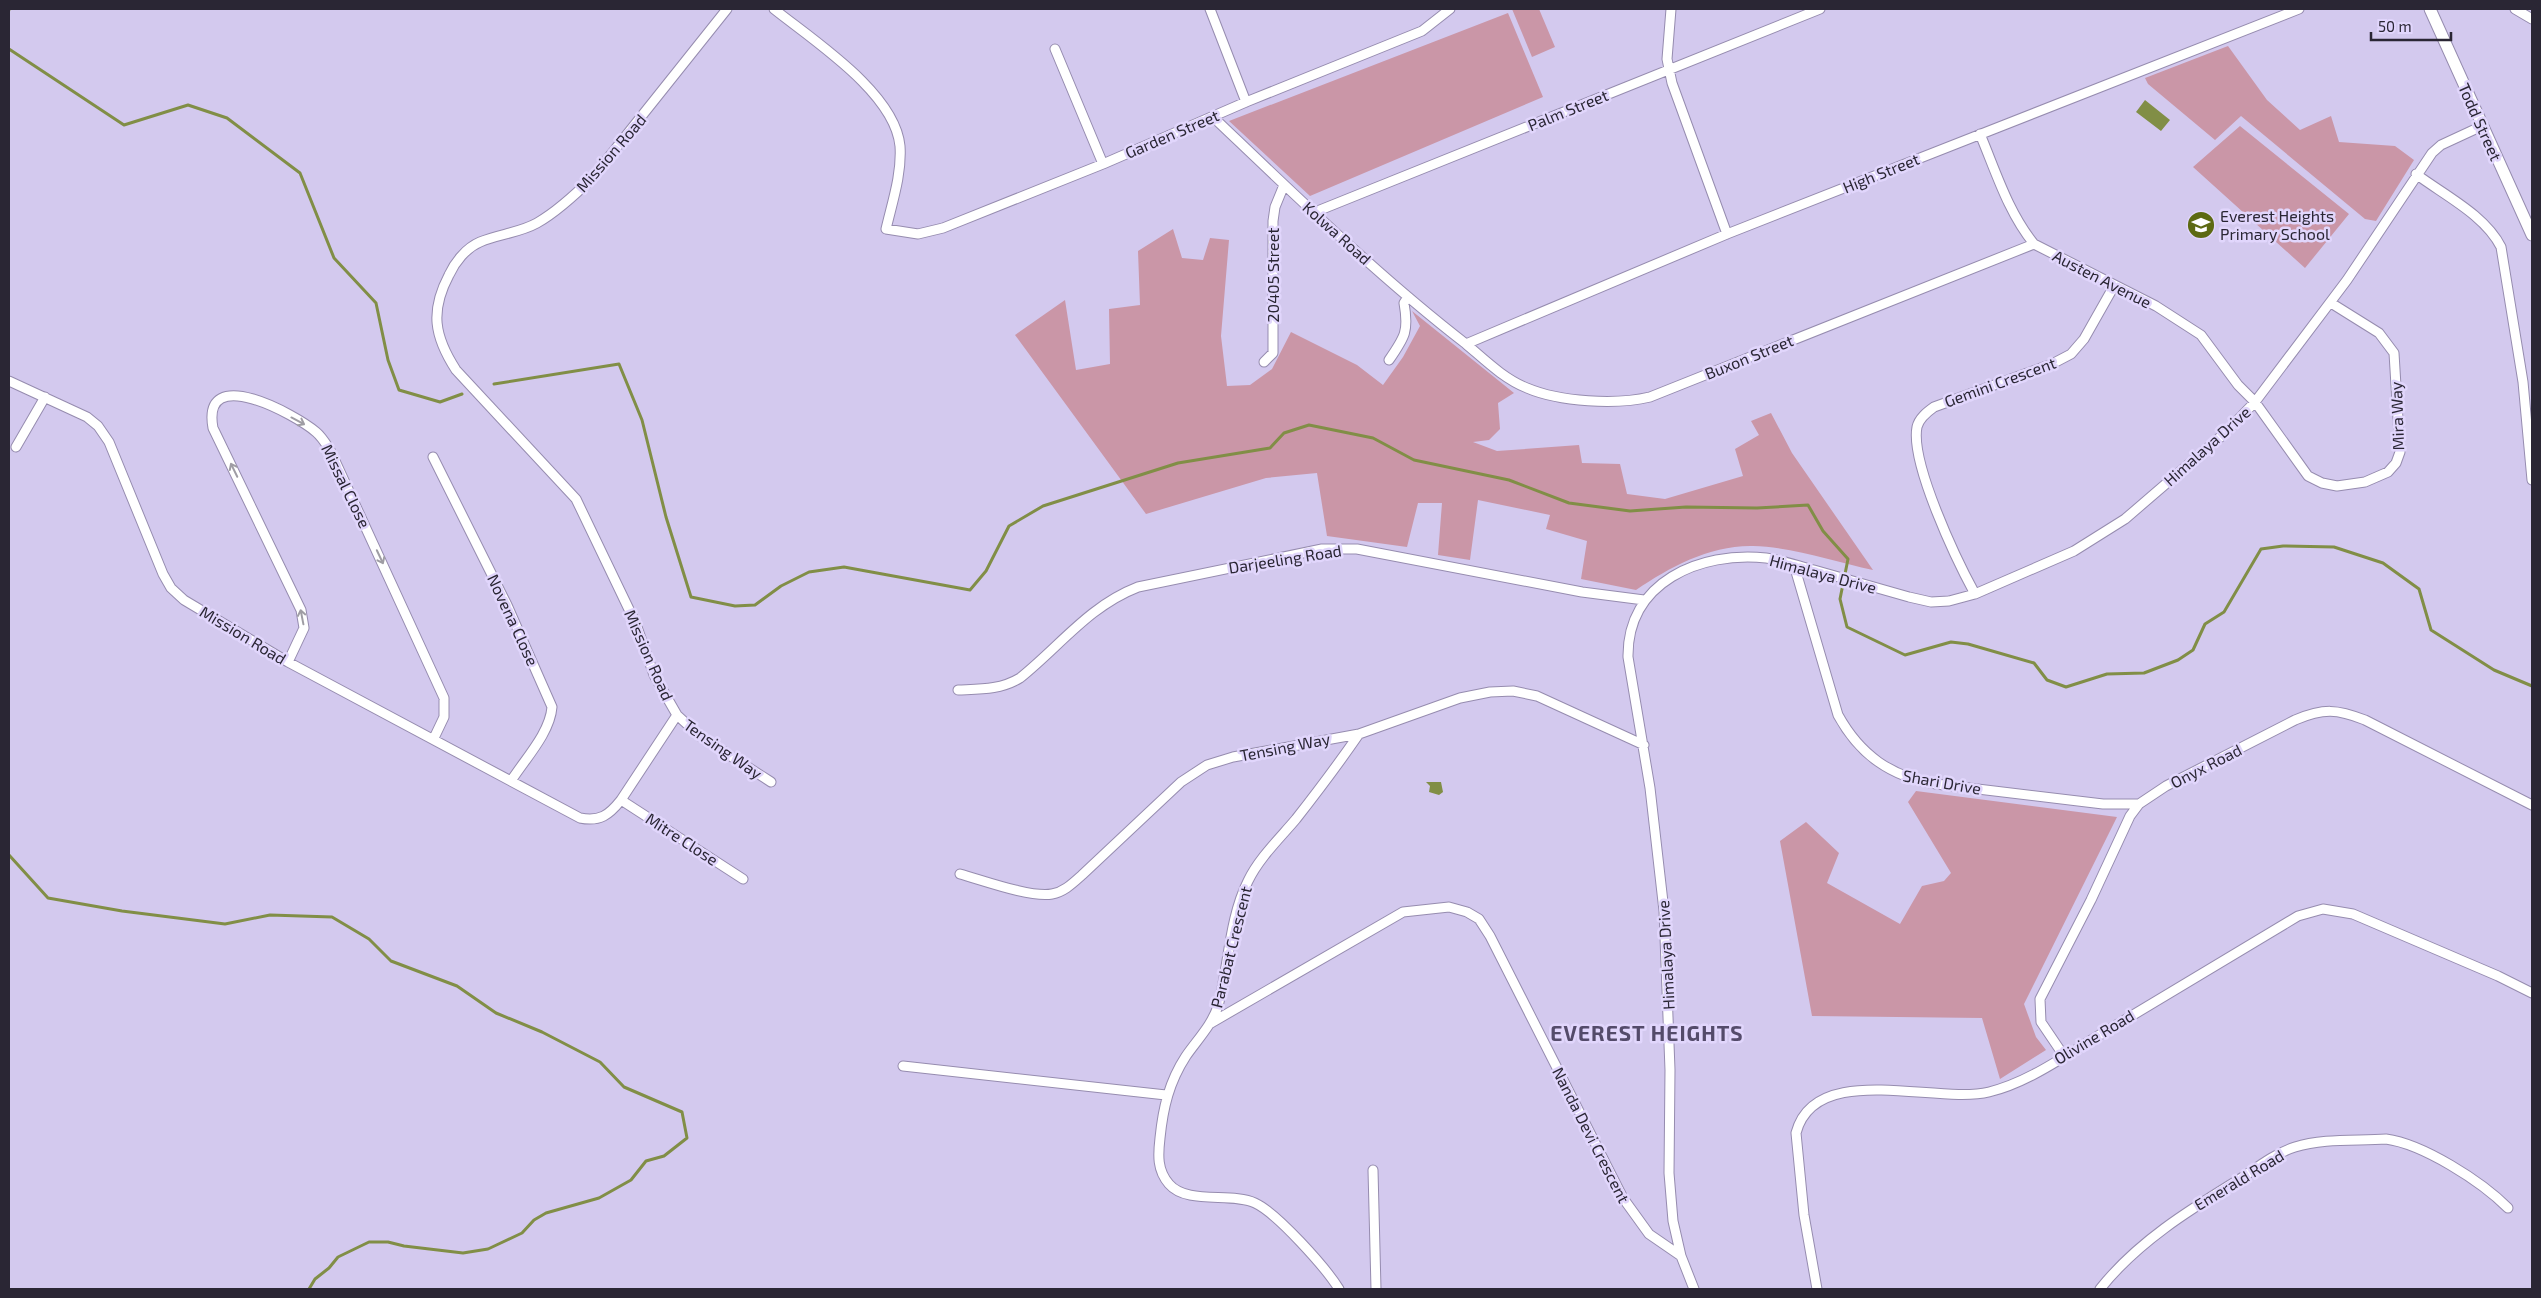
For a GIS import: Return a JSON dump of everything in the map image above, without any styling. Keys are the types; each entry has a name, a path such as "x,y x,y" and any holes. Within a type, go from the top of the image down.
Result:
{"street":[{"name":"Mission Road","path":"9,381 87,417 104,433 163,574 171,588 184,600 288,662 434,738 580,818 591,820 602,818 611,812 620,800 676,715 654,675 636,624 579,505 566,487 456,370 444,351 437,328 436,307 442,288 453,266 466,252 479,243 523,230 538,222 574,196 593,178 727,9"},
{"name":"Garden Street","path":"774,9 873,92 891,117 900,146 899,171 886,229 903,233 928,233 1103,164 1246,102 1422,31 1450,9"},
{"path":"1210,9 1246,102"},
{"path":"1671,9 1668,42 1669,69 1679,104 1727,234"},
{"name":"Palm Street","path":"1315,212 1820,9"},
{"name":"High Street","path":"1466,344 1727,234 2299,9"},
{"name":"Todd Street","path":"2430,9 2532,234"},
{"path":"2515,9 2532,19"},
{"path":"1055,49 1103,164"},
{"name":"Kolwa Road","path":"1213,117 1284,185 1408,297 1466,344"},
{"name":"Himalaya Drive","path":"1694,1289 1681,1256 1673,1221 1669,1172 1670,1070 1664,912 1644,745 1628,656 1627,638 1632,622 1644,600 1666,580 1684,570 1713,561 1738,557 1767,558 1931,602 1949,600 1974,594 2074,551 2125,519 2226,432 2255,402 2331,303 2416,174 2441,145 2482,126"},
{"name":"Austen Avenue","path":"1980,134 2011,210 2022,230 2034,244 2156,306 2201,335 2234,379 2255,402"},
{"path":"2416,174 2484,224 2495,236 2501,247 2523,382 2532,480"},
{"name":"20405 Street","path":"1264,362 1272,353 1273,346 1273,221 1275,208 1284,185"},
{"name":"Buxon Street","path":"1466,344 1509,379 1528,389 1576,399 1629,402 1650,397 2034,244"},
{"name":"Gemini Crescent","path":"1974,594 1946,536 1919,458 1916,437 1918,425 1924,414 1934,407 2052,364 2071,354 2084,338 2114,286"},
{"path":"1389,360 1406,333 1407,324 1404,302 1408,297"},
{"name":"Mira Way","path":"2255,402 2308,476 2322,483 2337,486 2365,482 2388,472 2396,463 2400,452 2401,440 2394,353 2379,333 2331,303"},
{"name":"Missal Close","path":"288,662 304,628 301,610 213,428 212,415 215,408 224,398 232,394 242,394 257,399 305,424 316,432 330,450 442,692 446,707 444,717 434,738"},
{"path":"16,447 45,397"},
{"name":"Novena Close","path":"434,457 507,605 552,707 551,716 546,727 511,781"},
{"name":"Darjeeling Road","path":"958,690 996,688 1008,685 1020,678 1095,610 1117,595 1138,587 1322,549 1357,549 1582,592 1644,600"},
{"name":"Shari Drive","path":"1794,565 1838,715 1848,733 1860,747 1896,774 1912,780 1936,784 2102,804 2139,804"},
{"name":"Tensing Way","path":"960,874 1021,890 1052,894 1066,888 1082,876 1193,772 1233,757 1359,734 1460,698 1490,692 1513,691 1537,696 1644,745"},
{"name":"Onyx Road","path":"2064,1056 2041,1022 2040,999 2130,816 2139,804 2166,786 2295,720 2311,713 2326,710 2342,711 2365,720 2532,805"},
{"name":"Tensing Way","path":"676,715 701,737 770,782"},
{"name":"Parabat Crescent","path":"1339,1289 1324,1269 1269,1212 1244,1200 1191,1195 1169,1185 1160,1170 1157,1157 1166,1095 1186,1056 1211,1023 1217,1007 1236,920 1248,880 1318,792 1359,734"},
{"name":"Mitre Close","path":"620,800 743,879"},
{"name":"Nanda Devi Crescent","path":"1211,1023 1403,912 1449,907 1467,912 1479,920 1490,936 1623,1198 1649,1234 1681,1256"},
{"name":"Olivine Road","path":"1817,1289 1804,1216 1796,1149 1796,1133 1800,1120 1807,1110 1820,1100 1837,1094 1861,1090 1986,1093 2025,1079 2298,916 2323,909 2353,914 2498,976 2532,993"},
{"path":"904,1066 1166,1095"},
{"name":"Emerald Road","path":"2100,1289 2111,1275 2179,1217 2284,1151 2308,1144 2386,1139 2397,1141 2448,1165 2479,1183 2508,1208"},
{"path":"1373,1170 1376,1289"}],"shaded area":[{"path":"1512,9 1539,9 1555,47 1532,57"},
{"path":"1508,13 1543,97 1310,196 1229,121"},
{"path":"2228,46 2267,100 2300,130 2331,116 2339,142 2395,146 2414,160 2376,221 2365,219 2241,116 2215,140 2148,84 2145,78"},
{"path":"2145,100 2170,120 2161,131 2136,112"},
{"path":"2240,126 2349,214 2305,268 2193,167"},
{"path":"1173,229 1182,258 1203,260 1210,238 1229,240 1221,336 1227,386 1250,385 1272,369 1291,332 1357,365 1383,385 1403,357 1420,326 1412,311 1514,393 1498,403 1500,429 1489,440 1473,442 1497,451 1579,445 1582,463 1620,464 1627,494 1665,499 1743,476 1735,449 1759,435 1751,421 1771,413 1792,453 1873,570 1783,549 1753,546 1737,547 1721,549 1691,559 1663,573 1636,590 1581,579 1587,541 1546,529 1550,515 1478,500 1470,560 1438,555 1442,503 1418,503 1407,547 1327,536 1317,473 1266,478 1146,514 1015,335 1065,300 1076,370 1110,364 1109,309 1140,305 1138,251"},
{"path":"1426,782 1441,782 1443,792 1439,795 1429,792 1430,786"},
{"path":"1916,791 2117,817 2024,1004 2036,1037 2046,1050 2000,1079 1982,1018 1812,1016 1780,841 1806,822 1839,853 1827,883 1900,924 1922,886 1944,881 1951,873 1908,802"}],"waterway":[{"path":"9,49 124,125 188,105 227,118 300,173 334,258 376,303 388,360 399,390 440,402 462,394"},
{"path":"494,384 619,364 642,420 666,517 691,597 735,606 755,605 781,586 809,572 844,567 970,590 986,571 1009,526 1043,506 1178,463 1270,448 1284,433 1309,425 1373,438 1414,460 1509,480 1569,503 1630,511 1686,507 1757,508 1808,505 1823,531 1848,559 1840,599 1847,627 1905,655 1951,642 1968,644 2034,663 2047,680 2066,687 2107,674 2144,673 2178,660 2193,650 2205,624 2224,612 2261,549 2283,546 2334,547 2383,563 2419,589 2431,630 2494,670 2532,686"},
{"path":"9,855 48,898 122,911 225,924 270,915 332,917 369,939 391,961 457,986 496,1013 542,1032 600,1062 624,1087 682,1112 687,1138 664,1156 646,1161 631,1180 599,1198 546,1213 534,1220 522,1233 488,1249 463,1253 404,1246 388,1242 369,1242 338,1257 329,1268 315,1279 309,1289"}],"place":[{"name":"Everest Heights Primary School","path":"2201,225"}],"district":[{"name":"EVEREST HEIGHTS","path":"1647,1034"}]}
